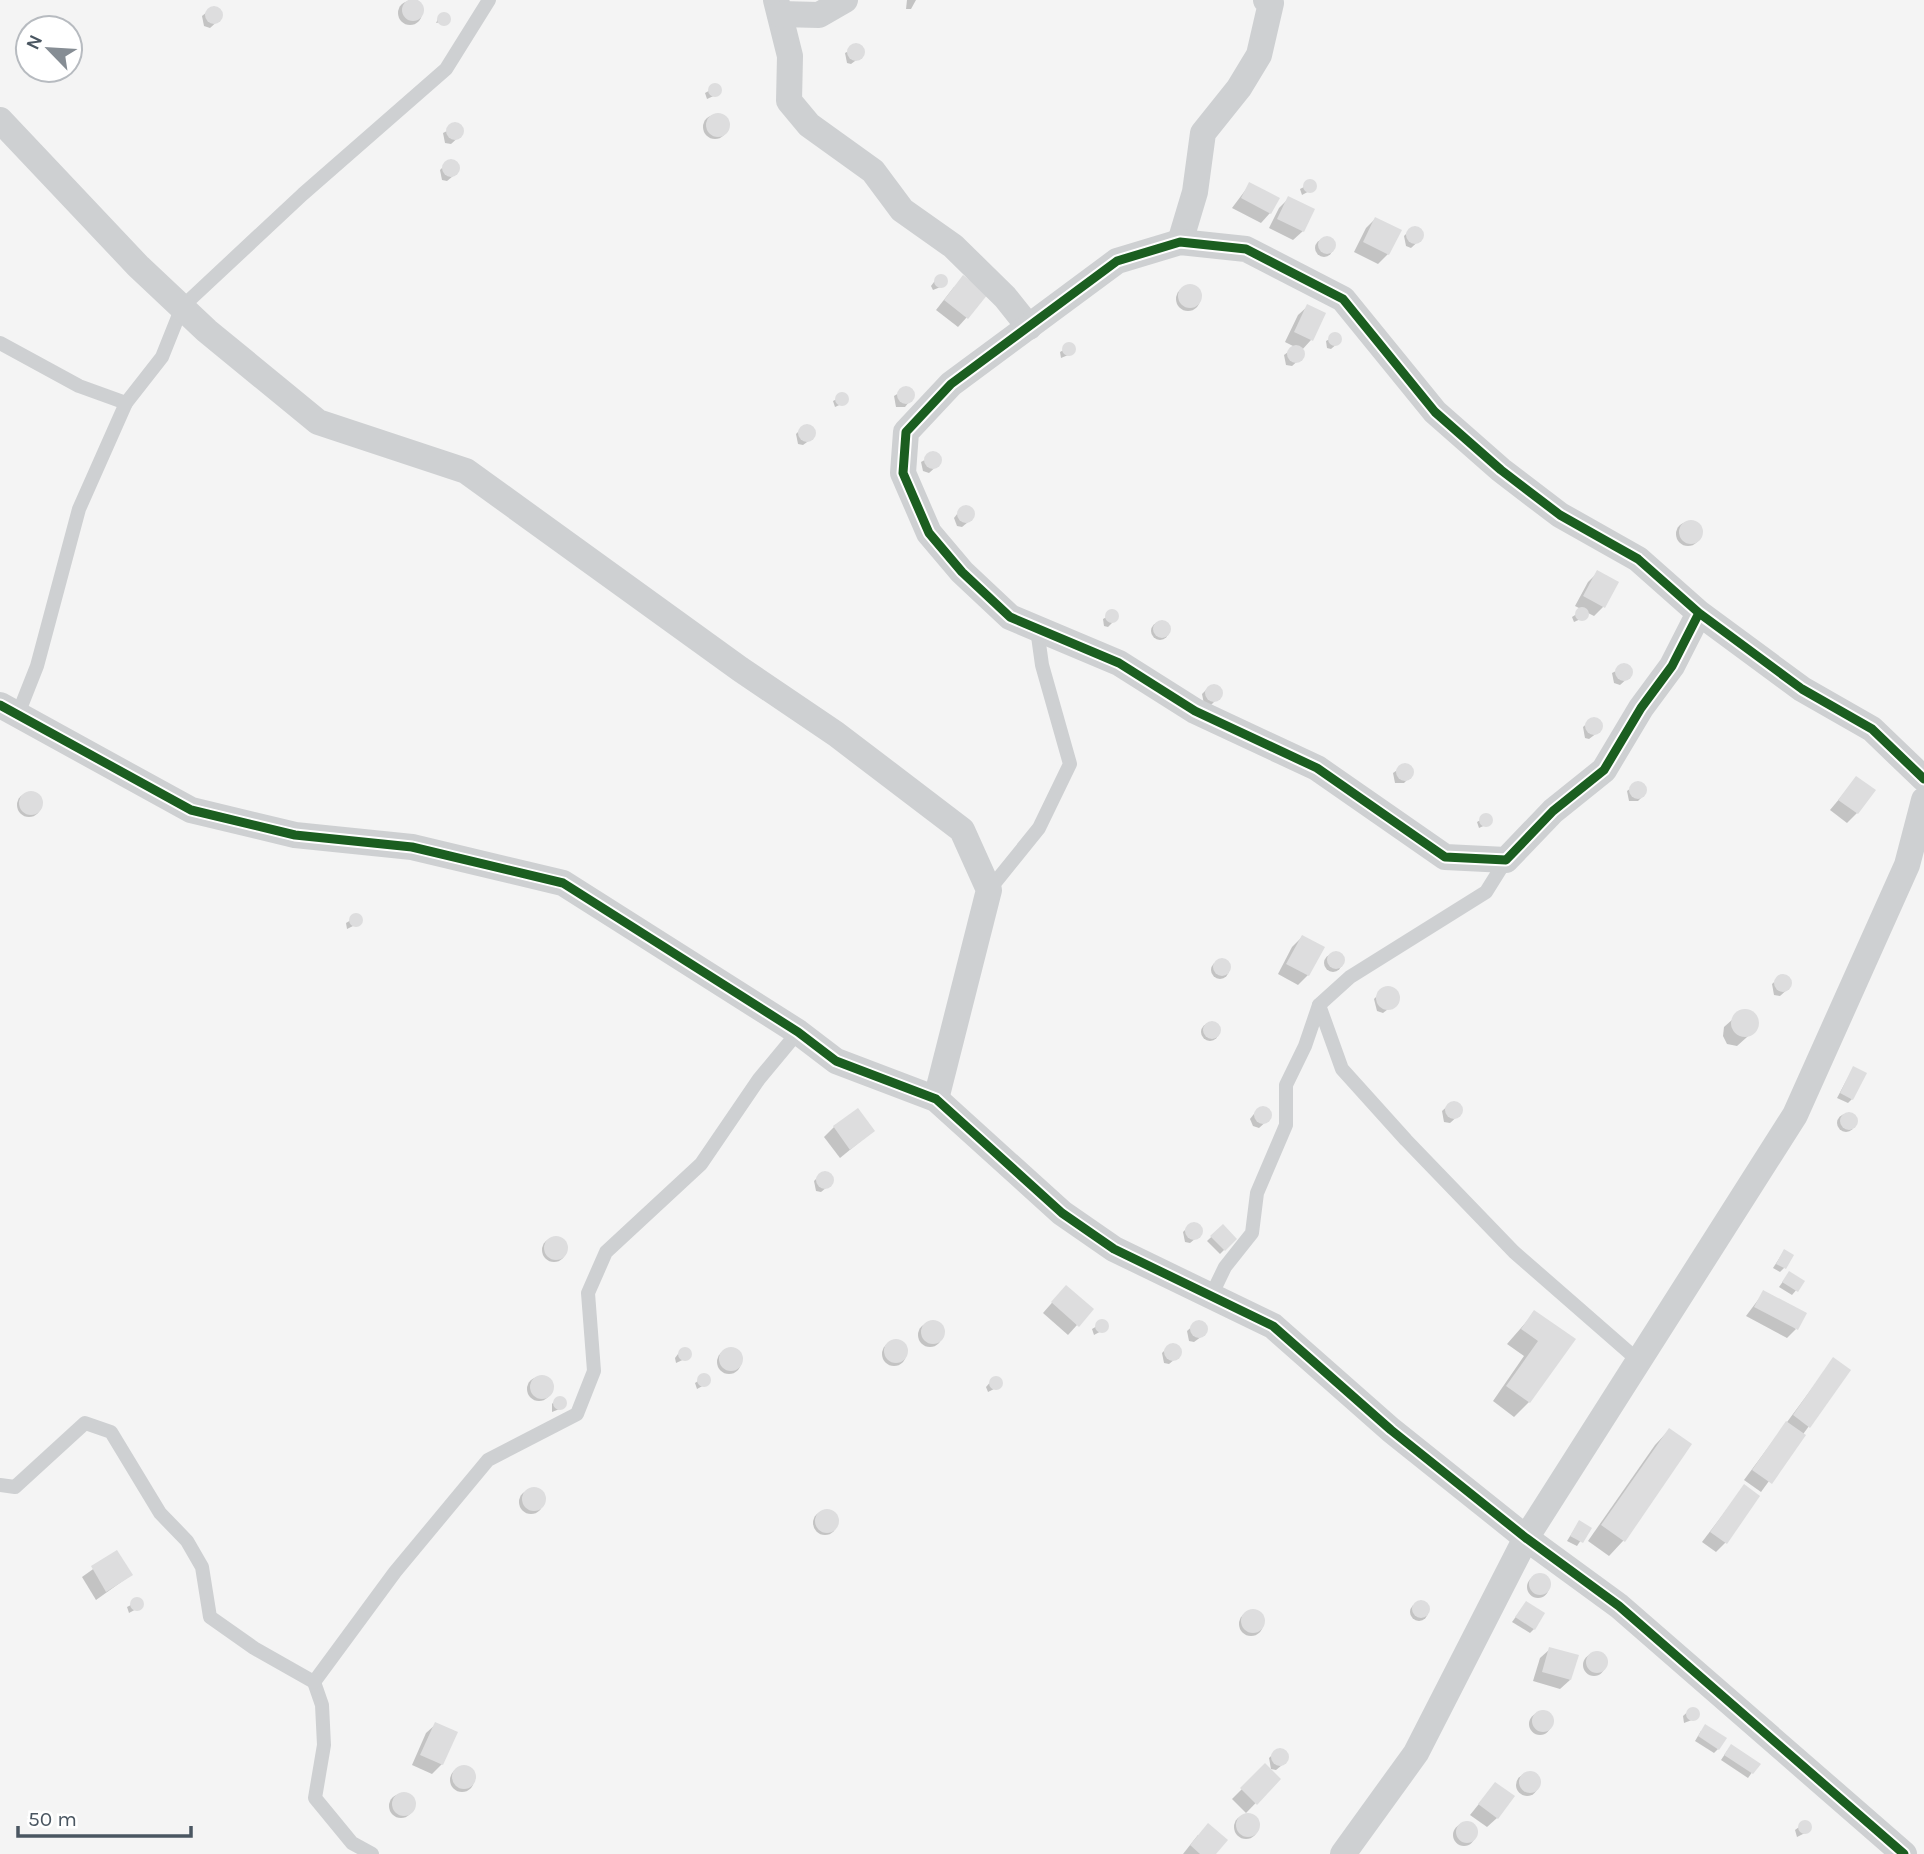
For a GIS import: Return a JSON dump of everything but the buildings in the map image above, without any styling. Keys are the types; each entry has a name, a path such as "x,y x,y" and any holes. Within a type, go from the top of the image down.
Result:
{"street":[{"path":"845,0 819,15 778,7 790,55 789,101 809,125 873,171 902,209 954,246 1029,327"},
{"path":"1180,242 1195,192 1203,133 1239,88 1259,55 1271,3 1266,0"},
{"path":"0,120 138,266 182,307 318,422 466,471 740,669 836,734 962,830 989,890 936,1099"},
{"path":"1699,613 1672,666 1641,708 1604,770 1553,811 1506,860 1445,857 1317,768 1195,711 1119,663 1010,617 962,572 929,533 903,473 906,432 951,384 1117,261 1180,242 1246,249 1343,299 1435,412 1501,470 1560,515 1638,559 1699,613 1802,689 1872,729 1924,779"},
{"path":"9,709 191,810 295,835 412,847 563,883 798,1032 836,1061 936,1099 1062,1213 1114,1250 1273,1326 1391,1430 1526,1538 1619,1606 1905,1854"},
{"path":"1343,1854 1416,1752 1526,1538 1640,1363 1795,1115 1907,865 1924,800"}],"lane":[{"path":"9,709 37,666 79,509 126,402 162,357 182,307 303,194 446,69 489,0"},
{"path":"0,343 79,386 126,402"},
{"path":"989,890 1039,828 1070,764 1042,665 1037,629"},
{"path":"1211,1296 1225,1267 1252,1233 1257,1193 1286,1125 1286,1084 1306,1046 1319,1005 1350,977 1486,892 1506,860"},
{"path":"1319,1005 1342,1069 1514,1252 1640,1363"},
{"path":"314,1682 396,1572 488,1460 577,1414 594,1371 588,1293 606,1252 701,1164 759,1079 798,1032"},
{"path":"0,1485 15,1487 85,1423 111,1432 160,1513 187,1541 202,1567 210,1617 254,1648 314,1682 322,1705 324,1745 315,1798 352,1843 372,1854"}],"cycle path":[{"path":"1699,613 1672,666 1641,708 1604,770 1553,811 1506,860 1445,857 1317,768 1195,711 1119,663 1010,617 962,572 929,533 903,473 906,432 951,384 1117,261 1180,242 1246,249 1343,299 1435,412 1501,470 1560,515 1638,559 1699,613 1802,689 1872,729 1924,779"},
{"path":"0,705 191,810 295,835 412,847 563,883 798,1032 836,1061 936,1099 1062,1213 1114,1249 1273,1326 1391,1430 1526,1538 1619,1606 1904,1854"}]}
